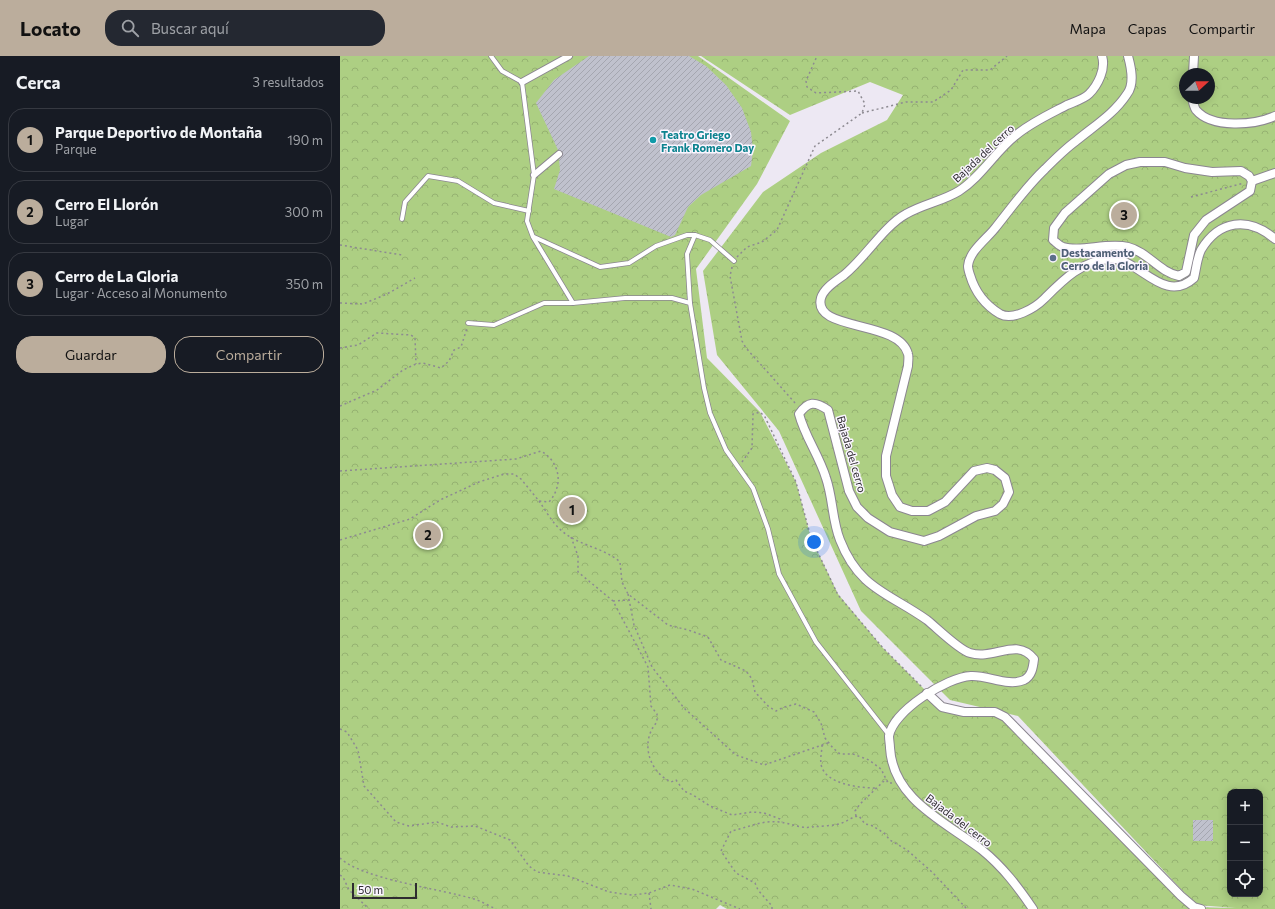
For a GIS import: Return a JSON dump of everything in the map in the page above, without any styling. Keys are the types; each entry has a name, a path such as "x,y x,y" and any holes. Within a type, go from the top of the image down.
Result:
{"street":[{"path":"522,82 569,56"},
{"name":"Bajada del cerro","path":"802,410 810,403 819,403 828,410 849,491 857,507 868,518 890,532 924,541 939,536 976,516 995,511 1003,504 1009,492 1005,478 995,470 987,468 974,471 945,502 928,511 912,512 900,507 892,495 886,476 886,456 908,366 908,354 902,343 888,334 830,319 822,308 820,300 824,292 859,263 899,218 959,191 973,180 994,155 1016,135 1040,120 1088,95 1100,80 1103,60 1102,56"},
{"path":"1128,56 1132,77 1128,93 1108,116 1075,142 1022,192 997,226 974,253 968,266 972,284 980,298 1002,315 1018,315 1039,304 1064,279 1077,269 1110,259 1120,261 1153,280 1168,286 1183,286 1194,278 1200,252 1211,237 1222,228 1234,224 1258,227 1275,238"},
{"path":"1194,56 1194,68"},
{"path":"1194,104 1196,109 1206,117 1228,124 1246,124 1275,116"},
{"path":"534,175 558,154"},
{"path":"1140,162 1165,162 1185,168 1212,172 1241,171 1249,176 1252,181 1252,187 1246,193 1206,220 1194,235 1186,272 1179,276 1171,274 1145,255 1129,247 1115,245 1072,248 1062,247 1053,240 1054,228 1065,213 1109,174 1126,165 1140,162"},
{"path":"1252,181 1275,173"},
{"path":"1179,276 1183,286"},
{"path":"802,410 799,414 803,430 818,456 827,479 840,539 854,568 876,590 926,620 968,652 978,655 994,654 1017,648 1028,651 1034,659 1033,669 1026,679 1014,683 986,676 959,677 927,692 900,715 889,735"},
{"path":"927,692 942,707 964,712 995,712 1005,717 1181,896 1194,907 1201,909"},
{"name":"Bajada del cerro","path":"889,735 890,756 899,780 918,804 937,820 982,850 1009,876 1033,909"}],"lane":[{"path":"491,56 502,70 522,82 534,175 527,221 533,237 573,304"},
{"path":"402,219 405,202 428,176 458,181 494,203 529,211"},
{"path":"533,237 600,267 629,264 656,246 687,235 695,235 710,240 734,261"},
{"path":"695,235 687,254 690,303 704,388 710,413 726,450 753,488 768,528 779,574 812,635 889,735"},
{"path":"468,323 494,325 544,303 573,304 625,298 672,298 690,303"}],"path":[{"path":"817,56 806,81 807,87 816,93 858,91 865,104 862,113"},
{"path":"802,410 746,348 742,341 730,276 734,261 747,247 762,242 777,230 815,146 862,113 906,102 933,102 951,90 963,70 990,70 1007,56"},
{"path":"1191,197 1252,181"},
{"path":"340,245 402,255"},
{"path":"340,302 363,304 387,294 415,278"},
{"path":"340,406 377,390 403,370 416,364 423,363 441,368 445,366 449,362 454,350 460,347 468,323"},
{"path":"340,348 358,345 377,333 411,335 415,338 416,364"},
{"path":"738,467 752,448 753,414 760,412 765,417 796,482 811,538 838,594 883,648 927,692"},
{"path":"340,471 516,459 541,451 551,457 555,464 558,483 555,495 549,502 539,501"},
{"path":"340,540 410,519 440,500 479,482 504,474 514,474 521,479 561,531 580,543 611,554 620,562 622,582 628,594 634,625 652,667 684,708 736,755 764,765 828,743"},
{"path":"571,537 578,556 578,572 613,601 648,667 651,706 657,714 657,722 652,728 648,743 648,756 664,778 671,782 676,780 684,791 693,794 710,806 732,815 752,812 764,813 780,819 782,822"},
{"path":"628,594 668,625 688,630 708,638 721,660 746,671 752,680 755,692 772,709 776,711 796,704 814,712 821,722 828,743 840,754 853,754 869,760 881,769 885,780 890,784 899,780"},
{"path":"613,601 629,600"},
{"path":"340,729 347,732 358,750 364,786 396,822 409,826 437,822 451,827 475,826 510,840 529,866 537,872 568,876 609,892 632,895 649,893 670,885 692,889 740,909"},
{"path":"822,745 821,764 830,779 860,788 876,788"},
{"path":"856,816 855,812 860,804 885,780"},
{"path":"772,909 772,906 758,890 755,883 736,873 721,851 731,831 761,822 782,822 795,827 809,828 842,823 856,816"},
{"path":"856,816 859,816 865,824 871,825 884,833 890,840 917,859 967,909"},
{"path":"340,858 346,863 376,875 475,900 496,909"},
{"path":"340,875 343,877 349,890 369,909"},
{"path":"649,893 651,909"}],"green space":[{"path":"340,56 698,56 790,121 757,184 696,269 707,358 760,412 796,482 811,538 838,594 883,648 942,707 1005,717 1194,907 1236,908 1196,905 1018,716 950,700 861,611 779,431 717,355 703,271 763,192 821,153 887,120 903,95 870,82 790,115 701,56 1275,56 1275,909 727,909 720,905 716,909 340,909"}],"building":[{"name":"Teatro Griego Frank Romero Day","path":"589,56 689,56 706,66 726,85 742,108 751,132 753,150 751,166 701,195 688,207 675,235 671,237 554,189 560,170 559,160 563,153 558,150 536,103 554,80"},
{"path":"1193,820 1213,820 1213,841 1193,841"}],"place":[{"name":"Teatro Griego Frank Romero Day","path":"653,140"},
{"name":"Cerro de La Gloria","path":"1124,215"},
{"name":"Destacamento Cerro de la Gloria","path":"1053,258"},
{"name":"Parque Deportivo de Montaña","path":"572,510"},
{"name":"Cerro El Llorón","path":"428,535"}]}
